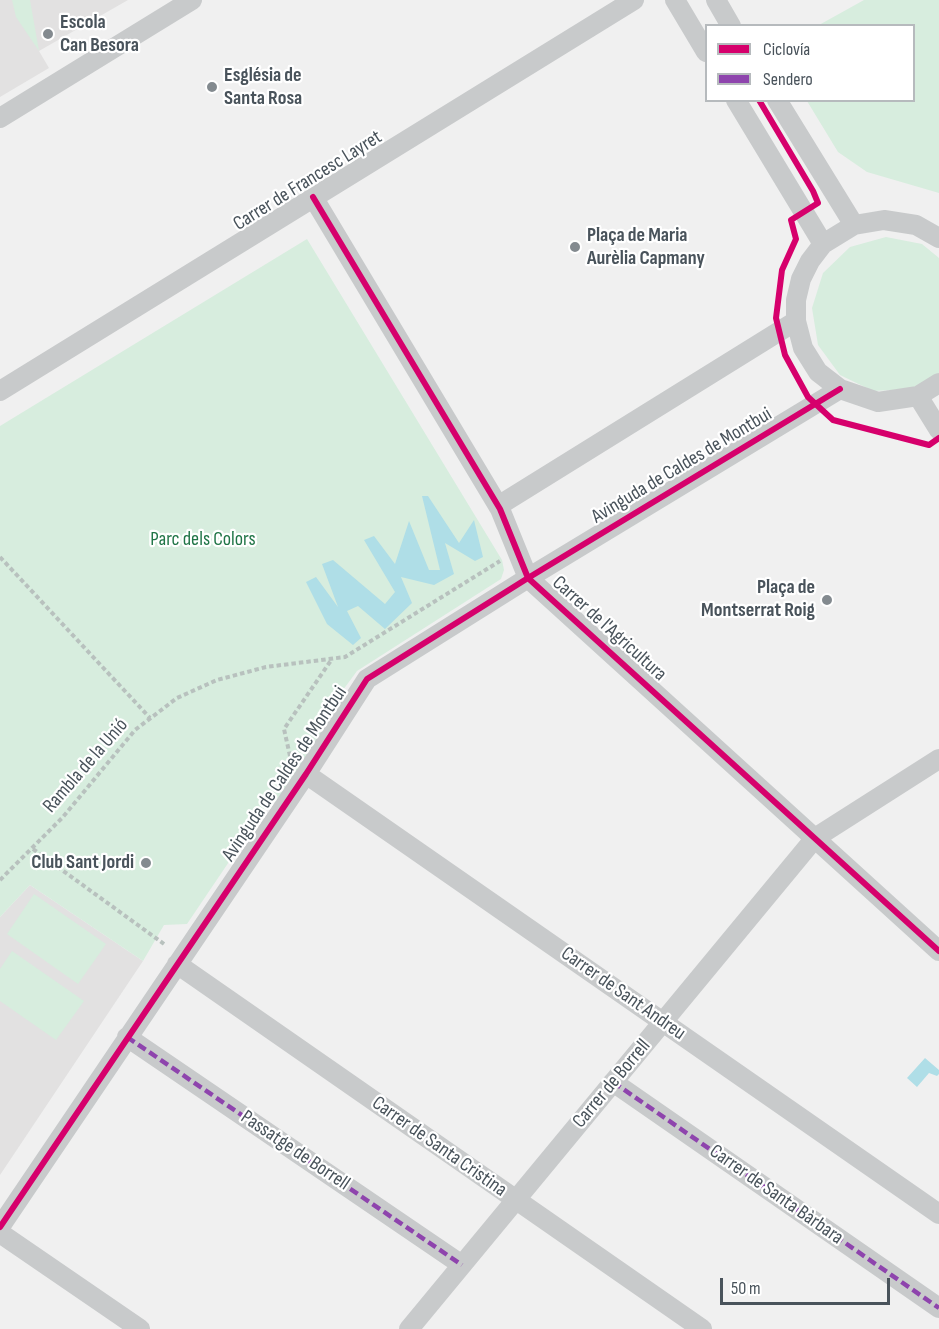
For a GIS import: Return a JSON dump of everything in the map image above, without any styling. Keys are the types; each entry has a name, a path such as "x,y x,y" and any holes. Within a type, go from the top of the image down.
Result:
{"street":[{"path":"0,118 192,0"},
{"name":"Carrer de Francesc Layret","path":"0,392 634,0"},
{"path":"675,0 705,50"},
{"path":"716,0 730,24"},
{"path":"737,102 823,244"},
{"path":"778,102 854,225"},
{"name":"Carrer de l'Agricultura","path":"313,197 498,506 528,578 939,951"},
{"path":"939,238 916,225 884,219 854,225 823,244 810,261 801,279 796,300 796,321 803,348 819,372 840,389 879,402 918,396 939,383"},
{"path":"498,506 796,321"},
{"name":"Avinguda de Caldes de Montbui","path":"0,1227 368,680 528,578 840,389"},
{"path":"918,396 939,430"},
{"name":"Carrer de Borrell","path":"416,1327 462,1265 815,838 939,759"},
{"name":"Carrer de Sant Andreu","path":"306,774 939,1214"},
{"name":"Carrer de Santa Cristina","path":"177,964 702,1329"},
{"name":"Passatge de Borrell","path":"128,1037 462,1265"},
{"name":"Carrer de Santa Bàrbara","path":"613,1082 939,1308"},
{"path":"0,1233 140,1329"}],"path":[{"path":"0,557 150,718"},
{"path":"290,756 284,729 333,658"},
{"path":"33,849 164,944"}],"shaded area":[{"path":"0,0 128,0 39,51 49,68 0,97"},
{"path":"30,885 143,961 0,1175 0,917"}],"green space":[{"path":"12,0 30,0 39,51 16,17"},
{"path":"864,0 939,0 939,193 867,172 838,152 808,102 915,102 915,24 821,24"},
{"path":"886,237 922,244 939,258 939,373 911,389 873,391 840,375 818,345 812,308 823,273 850,247"},
{"name":"Parc dels Colors","path":"307,239 502,560 504,570 501,579 357,671 315,728 323,734 277,803 270,801 187,924 164,925 143,961 30,885 0,917 0,426"},
{"path":"34,894 106,944 78,984 7,934"},
{"path":"12,951 84,1001 56,1040 0,1001 0,969"}],"water":[{"path":"422,496 428,496 459,543 474,520 483,557 475,561 445,543 454,574 434,585 401,577 412,603 385,629 358,606 347,611 361,638 353,645 327,624 306,582 316,577 338,607 322,564 333,560 385,604 395,592 364,540 374,536 395,564 409,521 429,570 440,570"},
{"path":"925,1058 939,1070 939,1074 937,1076 929,1073 917,1087 907,1078"}],"marked path":[{"path":"127,1037 462,1265"},
{"path":"613,1082 939,1308"}],"cycle path":[{"path":"760,102 818,203 791,220 796,239 782,270 776,318 785,355 808,397 833,420 929,445 939,438"},
{"path":"313,197 500,509 528,578 939,951"},
{"path":"0,1227 306,774 367,679 528,578 840,389"}],"place":[{"name":"Escola Can Besora","path":"48,34"},
{"name":"Església de Santa Rosa","path":"212,87"},
{"name":"Plaça de Maria Aurèlia Capmany","path":"575,247"},
{"name":"Plaça de Montserrat Roig","path":"827,600"},
{"name":"Club Sant Jordi","path":"146,863"}]}
